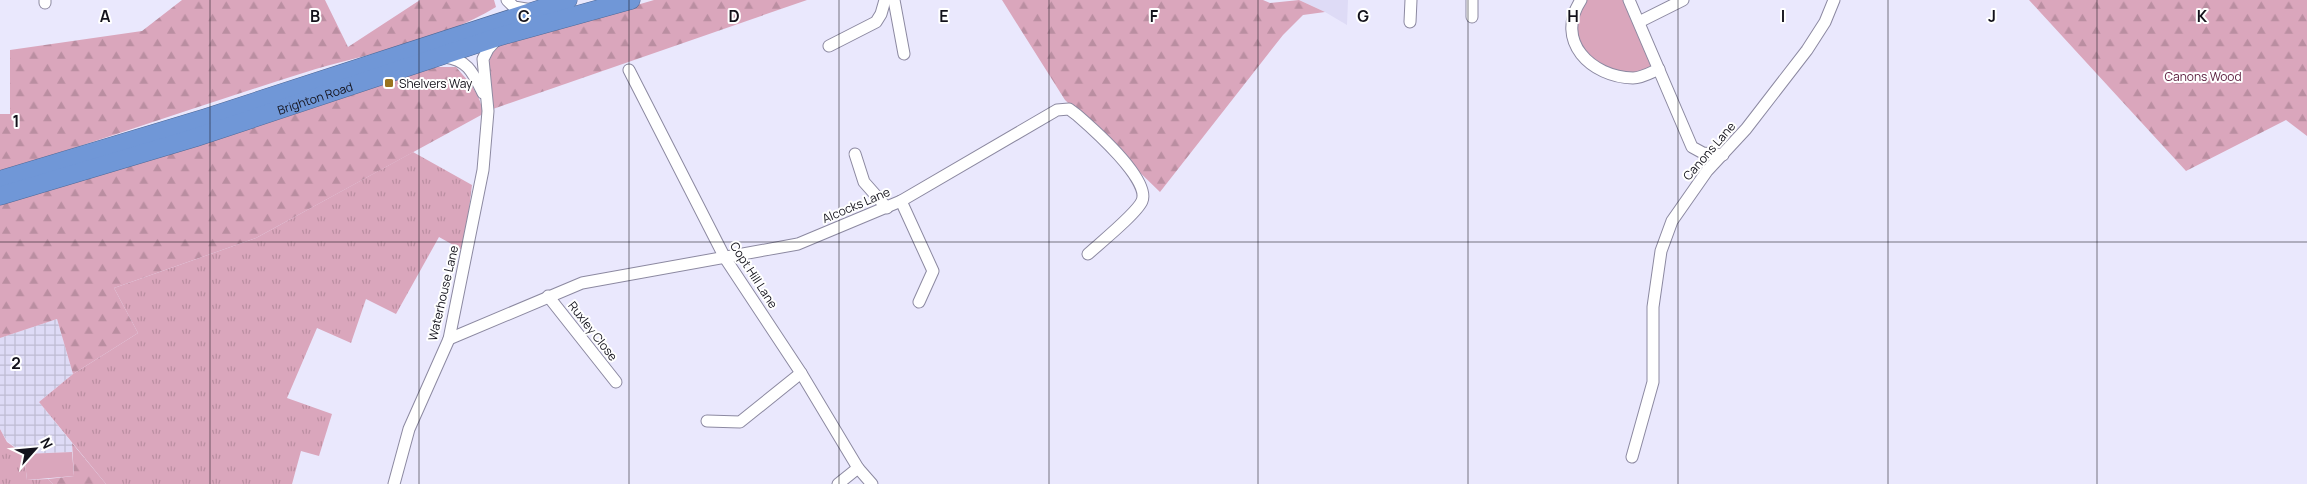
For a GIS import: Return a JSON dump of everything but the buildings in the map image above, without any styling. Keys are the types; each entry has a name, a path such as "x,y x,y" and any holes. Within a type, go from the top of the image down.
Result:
{"highway":[{"name":"Brighton Road","path":"0,196 194,138 501,36 542,17 568,0"},
{"name":"Brighton Road","path":"0,180 205,118 508,18 542,17 630,0"}],"street":[{"path":"507,0 514,7 542,17"},
{"path":"507,0 508,18"},
{"path":"829,46 876,22 881,14 884,0"},
{"path":"894,0 904,54"},
{"path":"1410,22 1411,0"},
{"path":"1472,0 1472,17"},
{"path":"1580,0 1571,32 1584,60 1608,75 1636,78 1659,69"},
{"path":"1629,0 1692,147 1707,171"},
{"path":"1638,22 1683,0"},
{"name":"Canons Lane","path":"1632,457 1653,382 1653,307 1661,251 1672,221 1707,171 1746,129 1807,50 1825,22 1834,0"},
{"name":"Waterhouse Lane","path":"394,484 409,429 449,339 483,170 487,101 483,59 488,48 501,36"},
{"path":"441,56 458,60 468,66 487,101"},
{"name":"Copt Hill Lane","path":"629,70 725,258 801,373 858,468 872,484"},
{"name":"Alcocks Lane","path":"449,339 582,283 798,244 901,201 1056,110 1069,109 1087,124 1131,170 1142,189 1143,196 1138,207 1088,254"},
{"path":"1692,147 1703,153 1723,155"},
{"path":"855,154 864,182 887,208"},
{"path":"901,201 933,271 919,302"},
{"name":"Ruxley Close","path":"548,296 616,382"},
{"path":"707,421 740,422 801,373"},
{"path":"838,484 858,468"}],"shaded area":[{"path":"1299,0 1348,0 1347,25 1325,12"},
{"path":"57,319 73,374 39,402 72,443 72,452 24,454 7,441 0,429 0,338"}],"green space":[{"path":"182,0 325,0 348,47 420,0 494,0 496,7 474,19 427,38 303,73 0,172 0,114 10,114 10,50 142,31"},
{"path":"654,0 807,0 493,109 488,72 490,56 498,46"},
{"path":"1002,0 1263,0 1270,3 1299,0 1325,12 1303,15 1283,35 1160,192 1065,100"},
{"path":"1581,0 1629,0 1659,69 1636,78 1584,60 1571,32"},
{"name":"Canons Wood","path":"2029,0 2307,0 2307,136 2286,120 2186,171"},
{"path":"434,67 456,67 477,94 483,114 256,238 114,288 138,333 73,374 57,319 0,338 0,203"},
{"path":"413,152 472,185 464,251 439,237 396,314 366,299 351,343 317,328 287,398 332,414 319,456 301,451 292,484 106,484 39,402 73,374 138,333 114,288 256,238"},
{"path":"0,429 7,442 24,454 27,480 48,479 53,484 0,484"},
{"path":"72,443 106,484 53,484 48,479 74,476"},
{"path":"72,452 74,476 27,480 24,454"}],"place":[{"name":"Shelvers Way","path":"389,83"}]}
